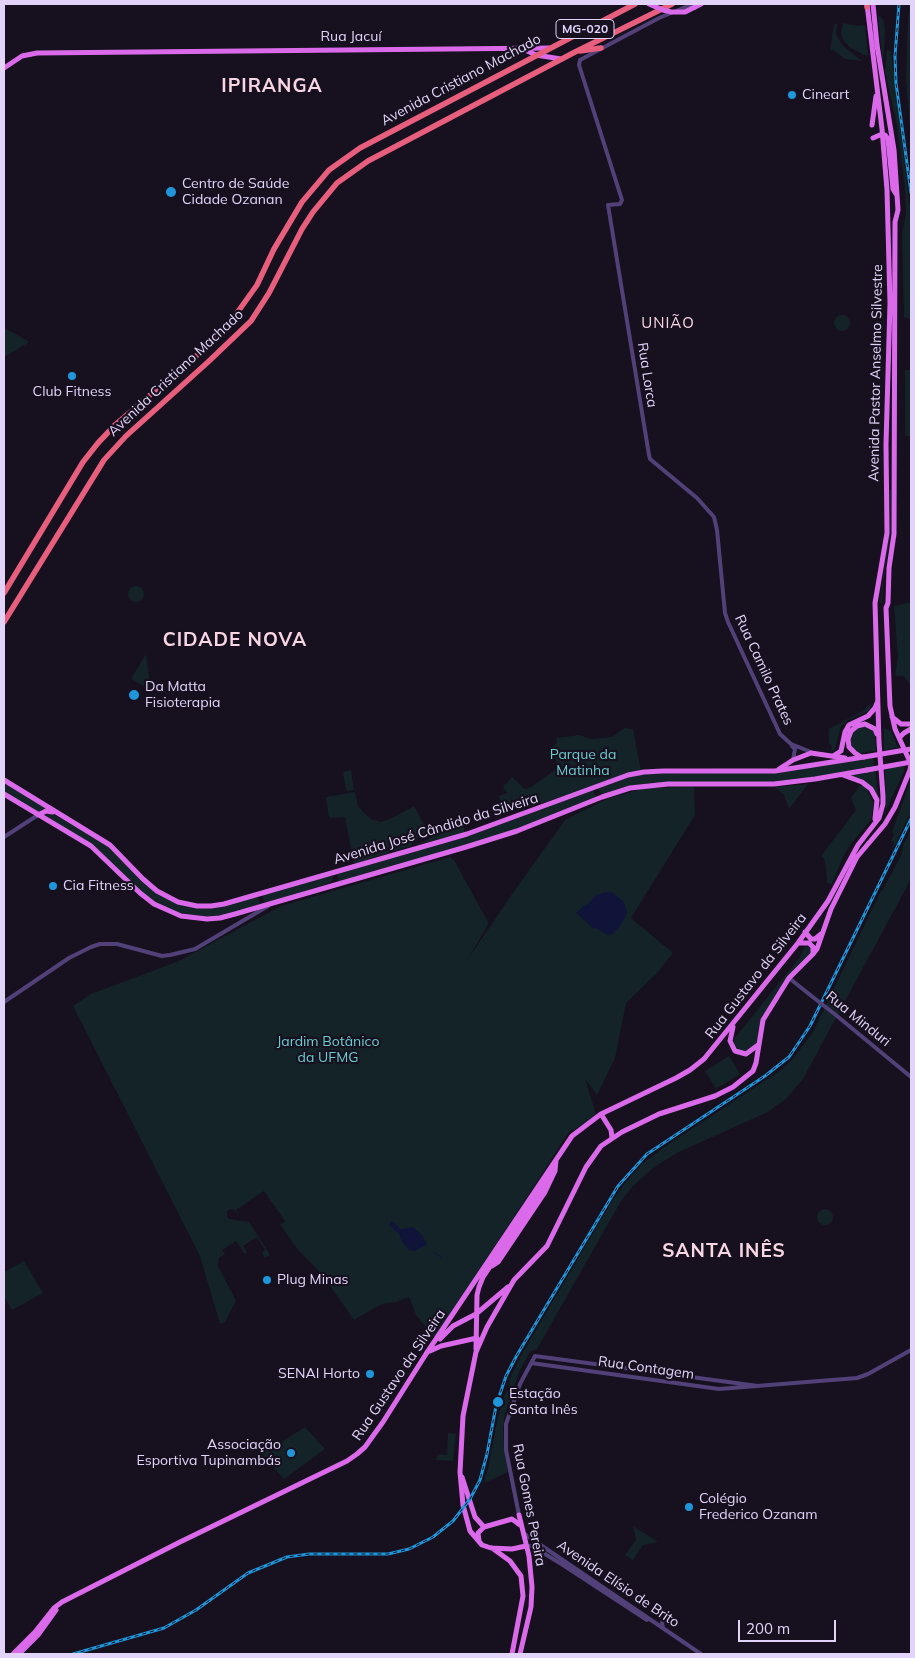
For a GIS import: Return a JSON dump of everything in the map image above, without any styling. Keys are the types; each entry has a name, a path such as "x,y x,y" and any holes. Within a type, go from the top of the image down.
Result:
{"highway":[{"name":"Avenida Cristiano Machado","path":"4,593 83,462 116,425 199,354 227,327 257,285 274,249 302,202 329,170 360,148 635,4"},
{"name":"Avenida Cristiano Machado","path":"4,622 104,460 126,436 178,391 251,321 269,293 302,229 313,212 337,183 368,161 561,59 672,4"},
{"path":"575,52 601,48"}],"main road":[{"path":"621,10 629,4"},
{"path":"649,4 670,12 685,12 694,6 702,4"},
{"name":"Avenida Pastor Anselmo Silvestre","path":"869,4 887,190 890,302 886,444 887,533 876,603 879,742"},
{"name":"Avenida Pastor Anselmo Silvestre","path":"869,4 894,150 898,196 898,210 895,222 896,325 893,432 895,500 894,534 886,608 890,706 899,738 911,763"},
{"name":"Rua Jacuí","path":"4,68 22,56 37,52 159,49 176,49 179,51 550,48"},
{"name":"Rua Jacuí","path":"523,49 536,55 561,59"},
{"path":"872,125 877,90"},
{"path":"873,138 882,134 886,135 888,139 893,189 898,196"},
{"path":"887,230 895,222"},
{"path":"833,756 840,751 849,725 868,716 875,708 878,700"},
{"path":"892,717 901,724 911,724"},
{"path":"863,757 855,753 848,743 849,735 854,728 862,724 872,727 877,732 879,742"},
{"path":"899,738 911,730"},
{"name":"Rua Gustavo da Silveira","path":"13,1654 35,1632 54,1608 62,1602 172,1546 352,1459 365,1447 574,1133 601,1114 690,1070 704,1059 798,943 828,901 858,845 879,818 883,804 879,742"},
{"name":"Avenida José Cândido da Silveira","path":"4,780 110,845 148,884 172,899 197,906 211,906 333,873 495,825 622,777 644,772 775,771 911,749"},
{"path":"775,771 793,760 811,753 851,759"},
{"path":"526,1546 512,1549 484,1546 470,1532 462,1499 460,1472 463,1416 476,1352 482,1336 519,1273 545,1250 590,1159 601,1146 612,1138 659,1114 697,1104 733,1087 753,1071 763,1020 789,978 814,954 830,909 857,857 885,824 895,807 910,775 911,763"},
{"name":"Avenida José Cândido da Silveira","path":"4,794 91,846 147,899 169,912 195,919 214,919 517,831 602,796 640,786 774,784 911,763"},
{"path":"840,774 865,783 873,792 877,800 873,826"},
{"path":"599,786 598,793 602,796"},
{"path":"592,788 597,795 595,800"},
{"path":"38,815 46,811 58,814"},
{"path":"316,890 334,882 333,873"},
{"path":"261,893 261,906"},
{"path":"805,932 811,939 815,939 821,934"},
{"path":"798,943 809,943 813,947 814,954"},
{"path":"734,1024 730,1042 735,1051 746,1054 757,1047 759,1043"},
{"path":"601,1114 611,1130 612,1138"},
{"name":"Rua Gustavo da Silveira","path":"476,1352 477,1294 483,1278 543,1186 557,1157"},
{"path":"428,1352 453,1326 476,1314 510,1286"},
{"path":"477,1294 488,1305"},
{"path":"428,1352 441,1346 468,1341 482,1336"},
{"path":"468,1341 476,1352"},
{"path":"460,1472 475,1517 484,1527"},
{"path":"479,1542 478,1533 484,1527 512,1518 518,1512"},
{"name":"Rua Gomes Pereira","path":"518,1512 532,1580 529,1617 520,1654"},
{"path":"512,1518 522,1530"},
{"path":"491,1548 510,1561 521,1576 523,1596 512,1654"},
{"name":"Rua Gustavo da Silveira","path":"19,1654 38,1636 62,1602"}],"street":[{"path":"601,48 659,18 694,6"},
{"name":"Rua Lorca","path":"601,48 580,60 579,64 622,202 620,204 608,205 650,459"},
{"name":"Rua Camilo Prates","path":"650,459 696,498 714,517 718,530 725,612 728,622 780,734 791,744 811,753"},
{"path":"791,744 795,750 793,760"},
{"path":"4,838 38,815"},
{"path":"4,1002 69,958 91,947 100,944 117,944 162,956 170,956 195,949 274,903"},
{"path":"256,913 261,906"},
{"name":"Rua Minduri","path":"789,978 911,1077"},
{"name":"Rua Contagem","path":"531,1364 708,1388 857,1378 868,1374 911,1350"},
{"name":"Rua Contagem","path":"535,1356 758,1386"},
{"name":"Rua Gomes Pereira","path":"518,1512 506,1450 506,1424 520,1384 535,1356"},
{"path":"695,1386 697,1378"},
{"path":"702,1379 706,1382 708,1388"},
{"name":"Avenida Elísio de Brito","path":"522,1530 701,1654"},
{"name":"Avenida Elísio de Brito","path":"526,1546 532,1546 563,1565 697,1654"},
{"path":"663,1628 662,1623 664,1619"}],"green space":[{"path":"911,4 911,140 906,79"},
{"path":"878,16 884,22 883,65"},
{"path":"843,23 858,26 865,25 868,55 866,56 851,48 844,41 841,34"},
{"path":"834,24 837,24 836,34 842,45 862,61 845,59 833,50 830,51"},
{"path":"887,50 891,51 911,217 911,323 910,319 904,317 902,234 906,214 905,188 896,120 885,72"},
{"path":"842,315 850,323 842,331 834,323"},
{"path":"4,328 28,341 28,343 4,357"},
{"path":"905,370 911,370 911,436 905,436"},
{"path":"889,490 891,490 891,529 882,603 880,603 889,529"},
{"path":"136,586 144,594 136,602 128,594"},
{"path":"911,602 911,686 904,676 895,676 898,657 894,606"},
{"path":"146,654 151,690 131,679"},
{"path":"871,703 867,712 848,720 841,726 835,749 831,752 832,746 829,743 829,729 861,712"},
{"path":"863,726 871,728 875,733 876,751 859,753 852,748 850,736 856,728"},
{"name":"Parque da Matinha","path":"625,728 633,729 641,771 517,811 509,794 515,811 506,814 499,796 507,793 503,787 512,777 525,789 531,787 555,770 557,762 551,747 557,743 556,738 579,735 592,739 612,737"},
{"path":"884,728 891,731 898,748 884,750"},
{"path":"873,757 874,766 810,778 773,782 651,783 624,787 602,795 598,789 599,786 644,774 786,772"},
{"path":"904,766 904,771 883,817 886,806 885,768"},
{"path":"351,770 354,790 346,791 343,772"},
{"path":"875,770 879,802 869,785 848,774"},
{"path":"911,779 911,812 894,847 892,847 894,842 891,841 894,834 892,832"},
{"path":"4,782 47,809 42,809 39,812 4,791"},
{"path":"808,784 789,809 784,795 775,787"},
{"path":"860,785 865,786 873,802 871,820 850,845 832,884 827,883 825,860 821,856 856,810 851,798"},
{"name":"Jardim Botânico da UFMG","path":"694,787 695,815 631,918 673,953 657,973 626,1003 615,1058 597,1095 585,1079 596,1114 583,1125 569,1132 435,1338 416,1315 409,1297 396,1302 382,1304 354,1320 321,1273 299,1251 280,1225 285,1221 264,1191 236,1210 240,1217 234,1210 227,1211 229,1219 249,1222 270,1255 265,1258 262,1253 265,1250 257,1237 243,1246 247,1252 245,1254 236,1241 222,1250 225,1254 219,1258 218,1266 236,1301 225,1322 220,1324 200,1256 73,1006 91,994 179,961 281,906 450,857 454,860 488,922 468,959 565,820 609,798 646,788"},
{"path":"593,790 596,797 523,827 339,883 337,873 490,828"},
{"path":"355,792 358,806 363,812 371,819 381,822 414,806 429,833 414,840 411,846 354,864 345,817 329,818 326,797"},
{"path":"47,813 51,813 107,845 150,888 197,908 258,897 260,904 220,916 210,917 179,913 156,903 140,892 100,851 46,816"},
{"path":"463,824 465,833 416,845"},
{"path":"911,830 911,879 803,1079 786,1099 768,1112 679,1152 654,1167 633,1186 621,1201 537,1349 530,1352 520,1370 505,1414 503,1428 508,1472 484,1483 496,1426 504,1396 509,1387 510,1378 523,1352 612,1201 642,1164 781,1070 792,1060 813,1032 881,891 902,854 903,845"},
{"path":"332,875 333,879 331,882 282,899 264,902 262,894"},
{"path":"807,946 812,949 810,955 790,974 761,1018 756,1045 747,1052 738,1051 733,1044 734,1039"},
{"path":"729,1056 740,1074 716,1089 705,1071"},
{"path":"825,1209 833,1217 825,1225 817,1217"},
{"path":"24,1261 43,1293 12,1310 4,1296 4,1272"},
{"name":"Associação Esportiva Tupinambás","path":"305,1427 325,1449 284,1479 262,1454 275,1444 277,1445"},
{"path":"448,1433 456,1434 453,1461 436,1460 438,1454 447,1455"},
{"path":"633,1526 658,1542 643,1545 633,1560 625,1555 636,1540"}],"shaded area":[{"path":"612,892 624,902 627,912 617,930 608,935 596,928 594,929 576,913 596,895"},
{"path":"392,1221 401,1229 413,1227 422,1235 427,1244 415,1251 409,1250 402,1242 399,1234 389,1225"}],"waterway":[{"path":"435,1253 442,1258"}],"railway":[{"path":"899,4 895,56 896,83 911,193"},
{"path":"73,1654 164,1628 196,1610 248,1573 287,1557 309,1554 388,1554 409,1549 433,1537 453,1521 470,1499 480,1480 496,1406 506,1376 618,1186 647,1154 765,1076 789,1057 810,1026 911,819"}],"place":[{"name":"Cineart","path":"792,95"},
{"name":"Centro de Saúde Cidade Ozanan","path":"171,192"},
{"name":"Club Fitness","path":"72,376"},
{"name":"Da Matta Fisioterapia","path":"134,695"},
{"name":"Cia Fitness","path":"53,886"},
{"name":"Plug Minas","path":"267,1280"},
{"name":"SENAI Horto","path":"370,1374"},
{"name":"Estação Santa Inês","path":"498,1402"},
{"name":"Associação Esportiva Tupinambás","path":"291,1453"},
{"name":"Colégio Frederico Ozanam","path":"689,1507"}],"district":[{"name":"IPIRANGA","path":"272,86"},
{"name":"UNIÃO","path":"668,323"},
{"name":"CIDADE NOVA","path":"235,640"},
{"name":"SANTA INÊS","path":"724,1251"}]}
